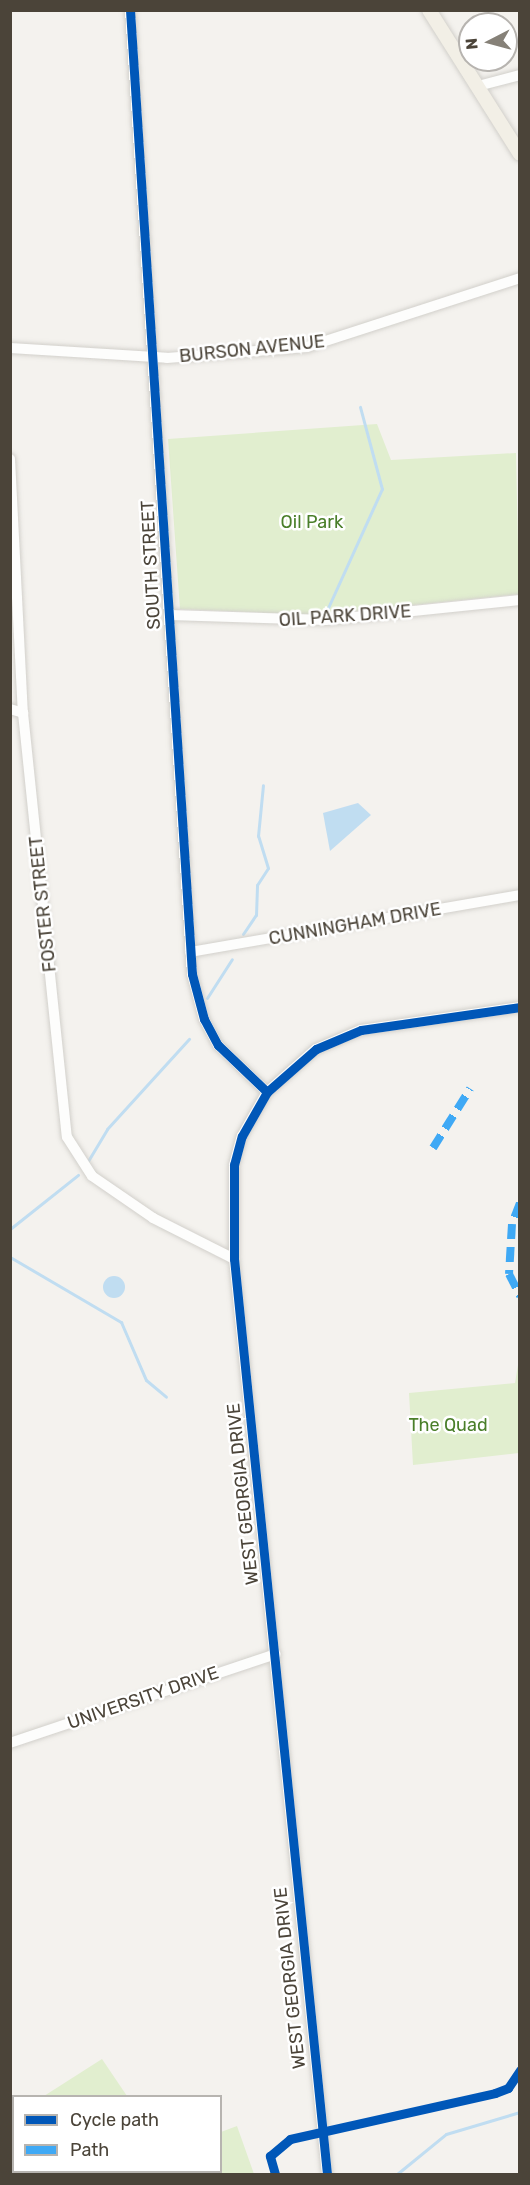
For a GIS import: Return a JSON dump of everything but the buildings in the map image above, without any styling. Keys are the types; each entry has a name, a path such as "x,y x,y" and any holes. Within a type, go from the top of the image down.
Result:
{"main road":[{"path":"429,10 519,154"}],"street":[{"name":"SOUTH STREET","path":"130,10 155,357 190,952 199,1005 210,1031 231,1061 267,1092"},
{"path":"478,86 519,75"},
{"name":"BURSON AVENUE","path":"10,348 155,357 328,343 519,279"},
{"name":"FOSTER STREET","path":"10,459 23,713 67,1137 92,1176 162,1223 234,1259"},
{"name":"OIL PARK DRIVE","path":"170,615 326,620 519,600"},
{"path":"10,709 23,713"},
{"name":"CUNNINGHAM DRIVE","path":"190,952 519,894"},
{"name":"WEST GEORGIA DRIVE","path":"327,2175 276,1653 234,1259 234,1165 242,1136 267,1092 296,1062 337,1037 519,1006"},
{"name":"UNIVERSITY DRIVE","path":"10,1743 276,1653"}],"green space":[{"name":"Oil Park","path":"377,424 391,460 516,453 519,594 316,615 180,609 168,439"},
{"name":"The Quad","path":"519,1359 519,1453 413,1465 409,1393 515,1383"},
{"path":"102,2059 126,2095 46,2095"},
{"path":"237,2126 254,2174 103,2174 222,2173 222,2132"}],"water":[{"path":"358,803 371,815 330,851 323,813"},
{"path":"114,1276 122,1279 125,1287 122,1295 114,1298 106,1295 103,1287 106,1279"}],"waterway":[{"path":"327,610 382,489 360,407"},
{"path":"243,934 256,915 257,885 268,868 258,836 263,785"},
{"path":"207,998 232,959"},
{"path":"88,1161 107,1129 189,1039"},
{"path":"10,1229 78,1175"},
{"path":"10,1257 121,1322 146,1380 166,1397"},
{"path":"397,2174 446,2134 520,2112"}],"marked path":[{"path":"433,1148 470,1089"},
{"path":"520,1203 512,1224 509,1274 520,1296"}],"cycle path":[{"path":"130,10 192,974 204,1019 218,1045 267,1092"},
{"path":"327,2174 234,1259 234,1165 242,1136 267,1092 316,1049 361,1030 520,1007"},
{"path":"275,2174 270,2156 290,2139 495,2093 508,2088 520,2070"}]}
